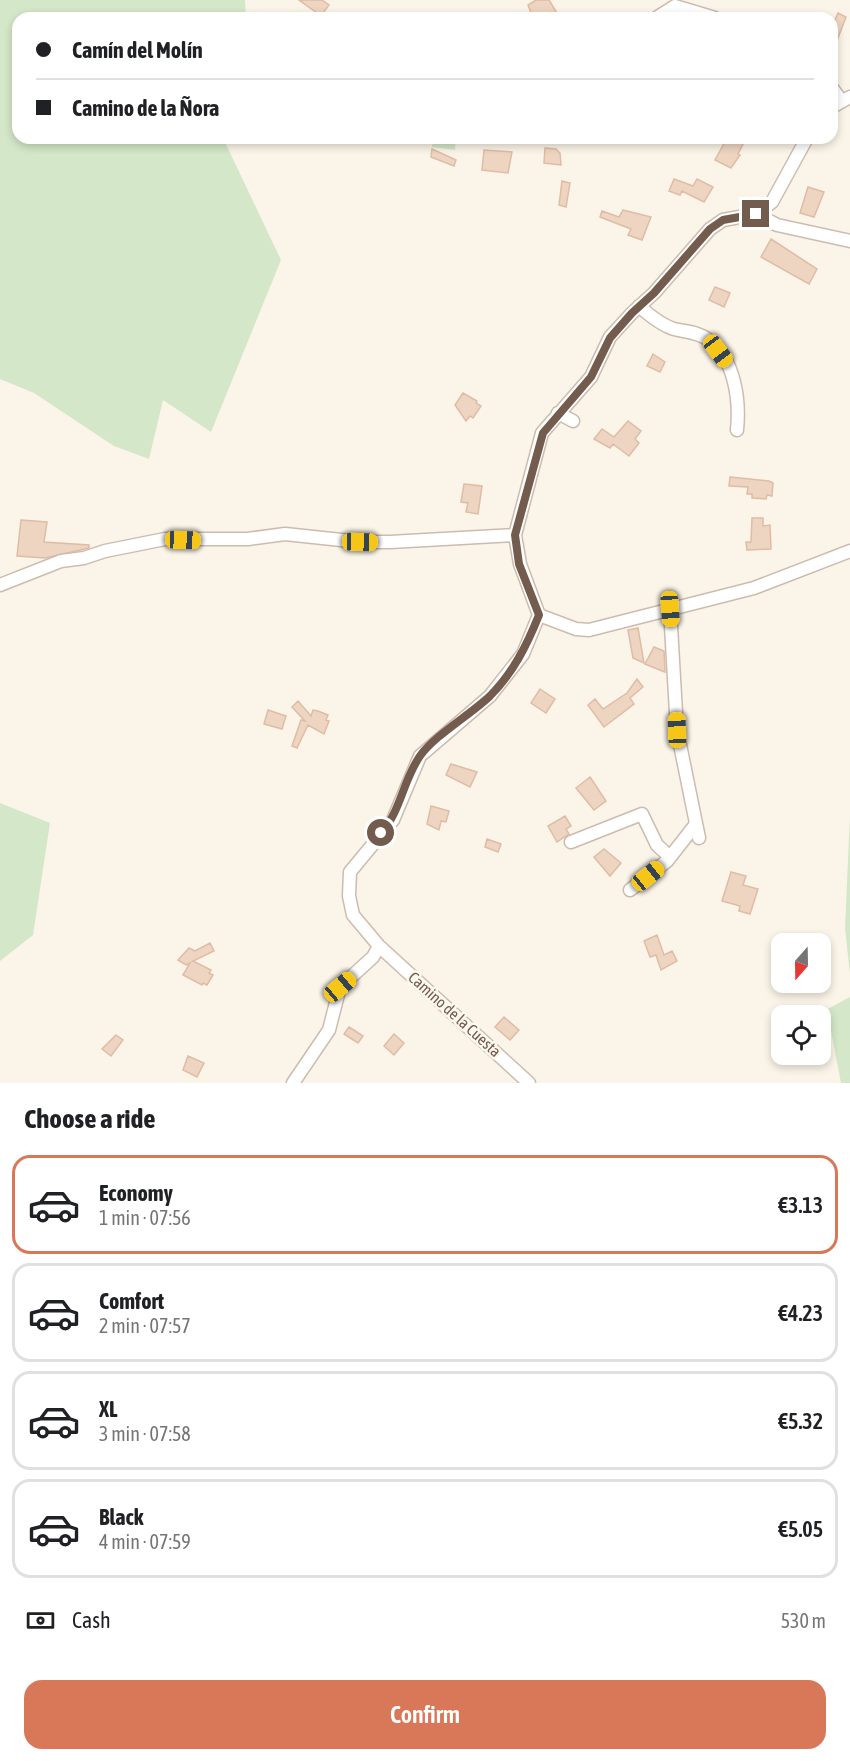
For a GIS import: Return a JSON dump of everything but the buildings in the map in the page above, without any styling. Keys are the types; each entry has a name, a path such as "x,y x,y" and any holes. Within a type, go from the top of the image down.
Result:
{"street":[{"path":"676,3 699,12"},
{"path":"804,144 772,202 756,214 723,220 710,229 654,293 610,338 591,377 543,433 515,535 519,564 539,615 576,629 589,630 754,588 850,551"},
{"path":"756,214 777,225 850,241"},
{"path":"639,306 672,328 694,333 710,340 726,362 734,383 740,407 737,430"},
{"path":"558,413 573,421"},
{"path":"0,585 61,561 84,558 114,549 165,539 220,540 285,534 360,542 390,542 515,535"},
{"path":"670,609 677,730 699,838"},
{"name":"Camino de la Cuesta","path":"529,1083 379,946 353,915 349,896 350,872 393,820 420,756 490,696 523,654 539,615"},
{"path":"571,842 642,814 657,844 670,857"},
{"path":"630,890 670,857 696,824"},
{"path":"293,1083 329,1030 340,987 373,957 379,946"}],"green space":[{"path":"0,0 245,0 246,12 12,12 12,144 226,144 281,260 211,432 163,400 149,459 114,446 34,393 0,379"},
{"path":"432,144 456,144 455,150 432,147"},
{"path":"0,803 50,823 33,935 0,961"},
{"path":"850,816 850,974 845,928"},
{"path":"850,997 850,1083 841,1083 831,1031 831,1007"}],"route":[{"path":"381,833 393,820 420,756 490,696 523,654 539,615 519,564 515,535 543,433 591,377 610,338 689,255 710,229 723,220 756,214"}]}
